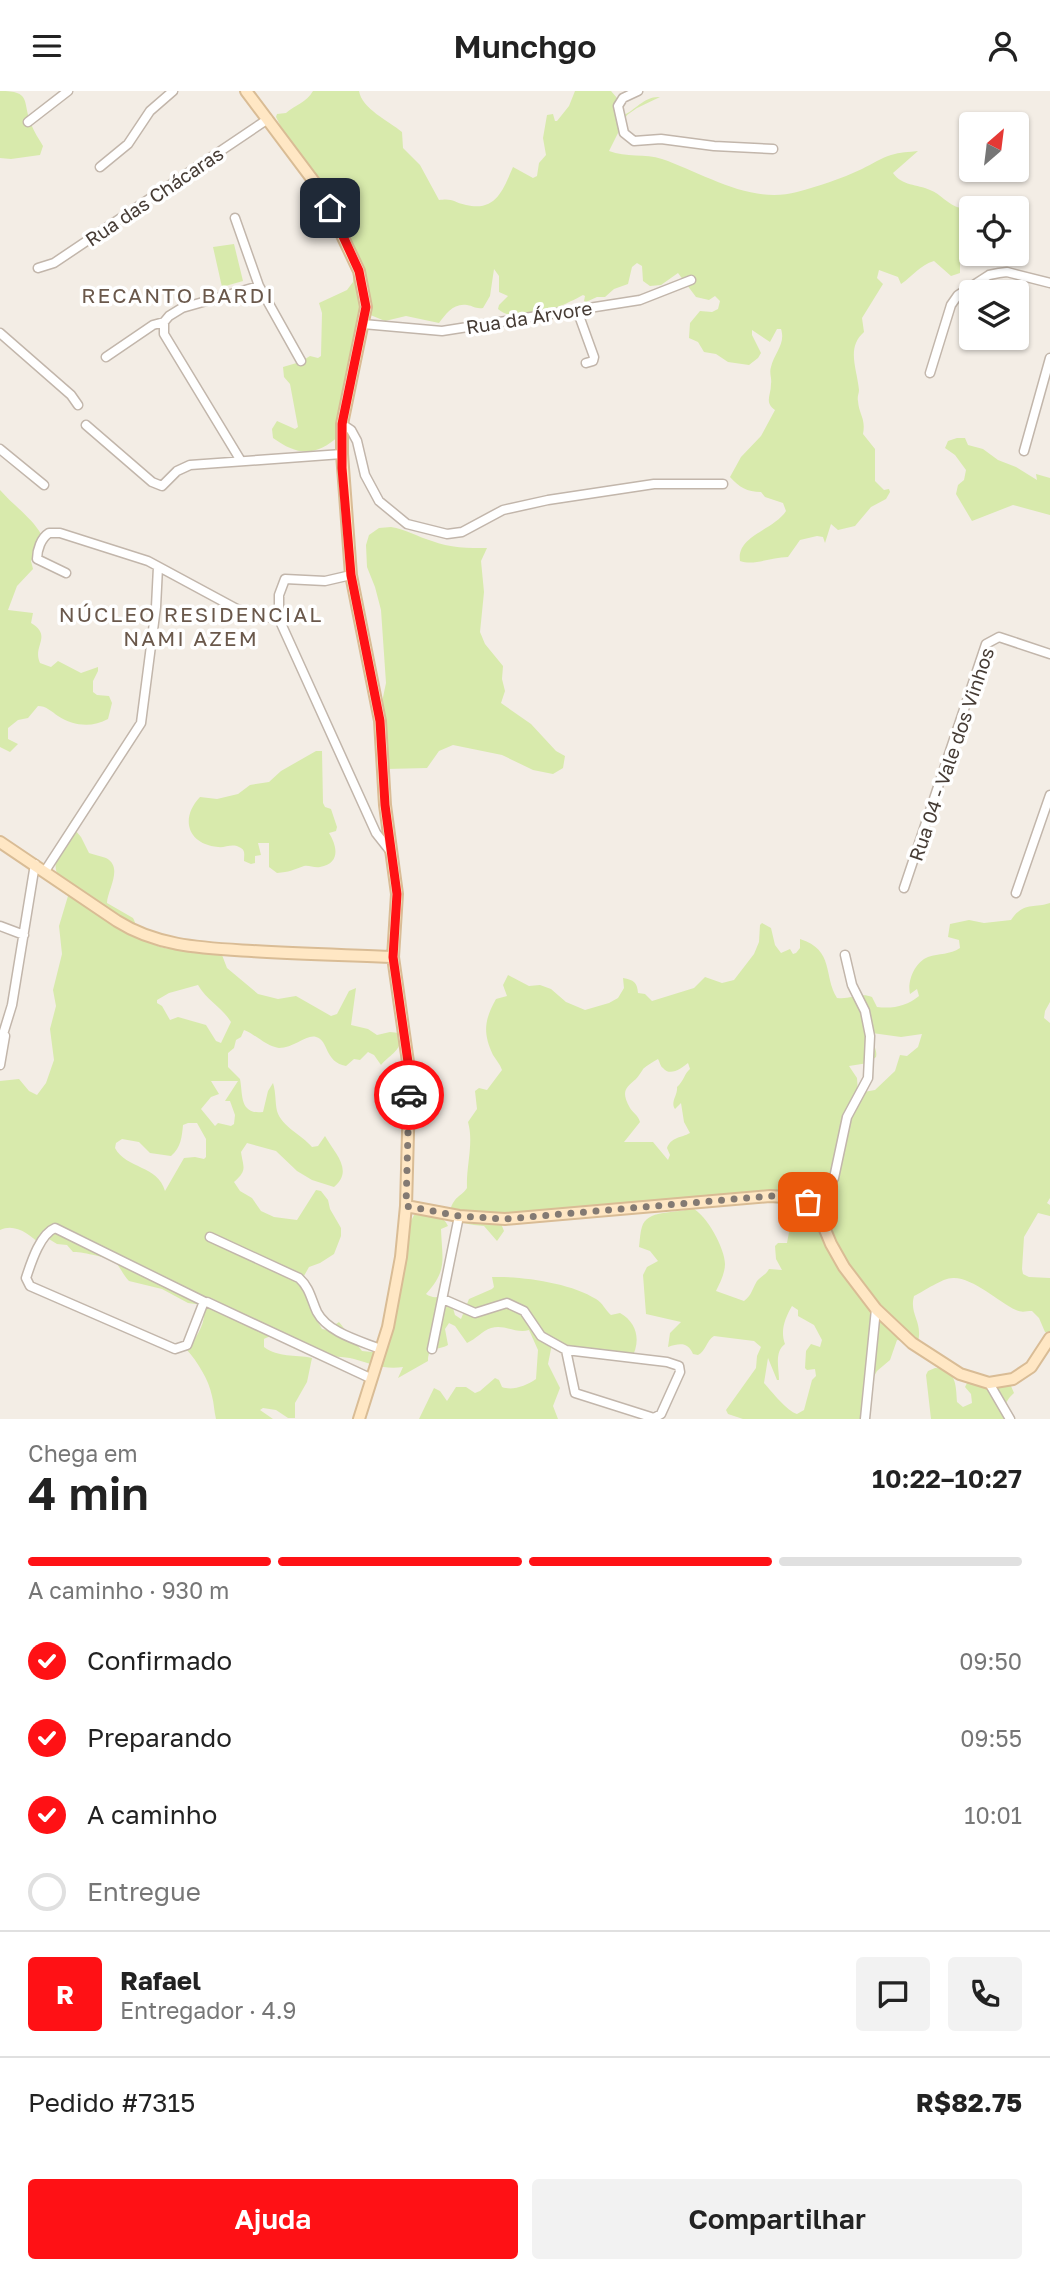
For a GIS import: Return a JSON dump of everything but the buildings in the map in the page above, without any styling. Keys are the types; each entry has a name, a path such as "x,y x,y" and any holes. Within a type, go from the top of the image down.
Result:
{"street":[{"path":"28,122 68,91"},
{"path":"100,167 128,144 150,111 173,91"},
{"path":"246,91 321,191 359,271 364,292 363,324 342,424 342,454 351,575 380,721 385,805 397,894 393,957 409,1069 406,1206 395,1293 359,1419"},
{"path":"638,91 623,98 618,106 624,133 634,141 661,139 714,146 773,149"},
{"name":"Rua das Chácaras","path":"38,268 54,263 268,119"},
{"path":"235,218 259,286 301,361"},
{"path":"930,373 951,305 958,295 989,275 999,273 1007,272 1050,283"},
{"name":"Rua da Árvore","path":"363,324 442,331 640,300 691,280"},
{"path":"106,357 182,308 259,286"},
{"path":"577,310 594,357 593,361 586,363"},
{"path":"164,322 164,334 241,461"},
{"path":"0,333 71,395 78,405"},
{"path":"1024,451 1050,358"},
{"path":"342,424 351,430 357,441 365,475 379,501 407,524 447,534 462,532 503,510 548,500 654,484 723,484"},
{"path":"86,425 157,485 162,486 177,471 190,465 342,454"},
{"path":"0,449 44,485"},
{"path":"66,573 37,559 43,539 49,533 60,533 124,552 170,571 237,609 279,619"},
{"path":"0,1044 40,868 141,723 156,607 158,567"},
{"path":"351,575 324,581 285,579 279,595 279,619 376,833 391,852"},
{"name":"Rua 04 - Vale dos Vinhos","path":"904,888 986,644 999,637 1050,655"},
{"path":"1016,893 1050,795"},
{"path":"0,842 126,926 153,939 193,948 393,957"},
{"path":"0,926 24,935"},
{"path":"808,1202 834,1178 848,1117 868,1078 870,1036 865,1011 852,985 845,955"},
{"path":"0,1065 5,1050 6,1026"},
{"path":"406,1206 459,1216 505,1219 790,1196 816,1208 844,1267 876,1309 912,1343 960,1374 989,1383 1021,1375 1031,1367 1050,1338"},
{"path":"432,1349 459,1216"},
{"path":"205,1302 187,1345 175,1349 30,1286 26,1278 42,1242 49,1231 55,1228 205,1302 370,1378"},
{"path":"210,1237 299,1278 310,1292 318,1314 325,1322 380,1349"},
{"path":"443,1299 475,1313 507,1303 516,1305 524,1311 541,1336 566,1350 667,1362 679,1366 680,1371 661,1414 654,1418 575,1392 566,1350"},
{"path":"865,1419 876,1309"},
{"path":"989,1383 1010,1419"}],"green space":[{"path":"0,91 17,93 24,99 31,124 43,146 40,155 0,158"},
{"path":"313,91 359,91 370,109 402,132 403,148 420,165 439,200 476,206 485,205 497,197 513,167 533,178 537,176 539,163 546,155 543,138 547,115 553,114 557,121 569,106 575,91 611,91 617,98 622,116 645,101 660,97 627,115 609,151 662,159 728,186 762,194 797,192 846,176 891,155 918,151 893,173 905,183 934,192 959,208 960,273 951,276 934,261 901,284 898,277 879,270 877,278 883,284 862,318 864,332 855,345 854,352 858,400 864,424 863,434 875,449 875,481 890,492 886,499 871,507 855,526 838,530 831,524 825,543 823,537 817,536 800,540 788,557 740,561 740,552 744,545 786,511 783,503 765,497 761,492 744,488 730,477 741,457 761,436 775,410 769,401 770,371 781,344 781,329 777,329 770,342 752,330 761,353 749,365 728,362 716,354 704,352 698,342 689,338 690,323 700,311 712,312 718,309 720,301 715,296 709,300 696,297 678,273 661,285 650,286 643,281 642,266 637,263 632,267 628,284 614,289 605,297 586,302 583,295 540,313 517,316 498,309 508,296 499,292 499,276 494,269 490,296 483,308 458,306 450,310 439,323 406,316 385,321 363,312 340,435 323,447 307,451 291,448 273,438 272,429 277,421 295,429 298,427 290,384 284,377 283,367 310,356 321,356 322,313 319,303 347,290 353,282 353,271 348,260 276,117"},
{"path":"234,244 243,281 222,287 213,247"},
{"path":"965,438 968,445 983,449 1037,480 1036,474 1050,478 1050,515 1013,505 972,521 956,494 966,470 955,455 945,448 948,441"},
{"path":"0,490 33,522 41,534 37,551 31,561 33,569 17,586 8,610 33,613 31,623 41,632 38,651 40,663 51,667 58,661 81,673 98,667 93,681 93,692 109,696 112,703 108,719 89,725 70,722 38,706 28,718 18,720 8,728 8,739 18,744 10,752 0,747"},
{"path":"391,527 445,545 487,548 481,561 484,592 480,632 485,644 503,666 505,691 501,703 531,724 556,751 565,756 563,768 553,774 533,770 502,755 453,745 439,751 427,768 386,769 375,715 382,702 386,683 381,610 367,567 366,545 369,535 379,528"},
{"path":"316,751 322,751 323,803 331,809 337,827 336,831 329,833 335,853 327,865 304,866 277,873 269,867 269,843 258,843 261,855 255,856 255,863 251,864 244,861 244,851 239,847 208,845 193,835 190,829 190,813 200,797 217,799 238,794 250,785 269,782 281,771"},
{"path":"78,813 75,830 89,853 106,858 114,867 107,903 133,918 139,932 147,941 165,948 216,950 222,955 227,968 258,994 278,999 296,996 331,1016 337,1014 349,991 356,988 351,1025 368,1029 377,1035 399,1033 400,1043 396,1051 381,1065 374,1055 368,1052 360,1060 354,1059 346,1066 339,1064 316,1037 279,1048 244,1030 228,1053 228,1067 240,1079 246,1107 255,1112 263,1112 268,1091 273,1083 277,1111 283,1122 312,1147 318,1146 325,1136 341,1162 342,1174 334,1187 312,1180 297,1171 276,1151 247,1143 241,1152 243,1171 234,1182 240,1191 252,1198 261,1211 274,1217 297,1220 316,1190 321,1191 328,1200 341,1228 341,1236 334,1254 309,1267 300,1283 322,1329 327,1330 339,1322 362,1351 372,1352 381,1345 410,1223 419,1212 440,1217 448,1226 441,1229 441,1271 426,1294 450,1298 455,1315 461,1319 469,1299 494,1287 492,1277 531,1279 560,1285 586,1293 598,1300 611,1315 620,1313 631,1322 637,1340 631,1359 599,1357 583,1348 552,1344 548,1364 560,1388 553,1406 558,1419 419,1419 434,1388 440,1391 447,1401 456,1387 466,1387 475,1393 495,1378 502,1387 510,1388 523,1386 536,1379 538,1350 529,1330 491,1328 467,1343 455,1326 449,1323 445,1329 448,1345 432,1350 428,1361 398,1378 403,1367 384,1367 350,1358 317,1354 271,1337 264,1339 264,1347 281,1354 312,1358 307,1382 295,1403 295,1418 263,1408 260,1410 273,1419 216,1419 208,1384 199,1365 187,1350 203,1323 203,1305 188,1303 162,1289 129,1281 111,1260 73,1252 67,1245 57,1244 44,1236 40,1244 16,1229 0,1230 0,1081 19,1079 29,1091 37,1095 46,1083 54,1060 50,1029 56,1006 53,990 62,954 59,926 68,896 58,877 56,864 62,839","holes":["198,985 231,1022 221,1043 216,1041 206,1025 178,1017 170,1020 162,1006 157,1003 157,1000 169,993","211,1081 238,1081 225,1101 230,1101 235,1115 234,1124 231,1126 218,1123 215,1126 201,1109 211,1097 219,1094","197,1123 206,1139 206,1157 184,1158 165,1191 156,1176 126,1160 115,1148 116,1143 122,1139 139,1142 150,1153 171,1156 179,1146 183,1125"]},
{"path":"1050,903 1050,1002 1044,1018 1050,1023 1050,1198 1047,1203 1050,1205 1050,1216 1038,1213 1024,1237 1022,1269 1023,1274 1029,1277 1050,1278 1050,1333 1045,1332 1039,1318 1032,1311 1018,1311 968,1281 949,1279 914,1296 913,1308 919,1329 918,1342 897,1340 890,1360 877,1371 872,1380 863,1419 743,1419 728,1414 726,1410 756,1368 761,1347 754,1341 714,1336 698,1355 683,1345 668,1347 670,1333 681,1322 646,1314 643,1275 647,1267 658,1261 650,1251 639,1247 641,1230 647,1219 658,1214 692,1208 698,1212 714,1233 724,1258 724,1271 716,1291 744,1301 769,1269 782,1270 776,1259 775,1246 778,1243 787,1243 791,1221 800,1202 672,1198 644,1204 509,1213 500,1221 504,1231 497,1241 484,1226 453,1217 451,1207 467,1188 470,1138 468,1122 477,1109 475,1091 479,1088 487,1090 502,1070 487,1039 486,1026 496,999 507,996 503,985 508,975 529,986 540,985 551,989 566,1002 585,1010 618,998 624,988 623,978 634,982 638,993 645,994 652,1001 694,988 705,977 722,983 734,980 754,954 762,923 771,928 775,945 781,953 790,949 793,954 796,953 800,948 800,939 819,950 837,998 868,996 872,997 877,1007 894,1007 919,996 917,989 910,994 909,989 913,973 923,959 960,948 959,940 948,937 950,924 969,920 984,923 1011,920 1020,910","holes":["872,1033 901,1037 922,1034 918,1047 907,1056 900,1055 895,1071 875,1090 858,1093 857,1078 849,1066 868,1063 876,1057","658,1059 662,1067 669,1072 688,1063 690,1069 677,1087 673,1104 675,1109 681,1103 684,1122 690,1133 669,1144 668,1160 653,1142 624,1142 640,1122 627,1103 626,1091 643,1069","792,1306 798,1310 798,1316 814,1325 822,1340 820,1347 811,1344 806,1351 805,1368 815,1369 816,1376 812,1380 804,1410 797,1414 784,1405 764,1383 768,1358 779,1380 778,1356 785,1344 785,1320"]},
{"path":"935,1368 951,1374 957,1402 963,1407 972,1403 971,1394 965,1387 967,1383 1002,1383 1011,1386 1014,1393 1006,1405 1008,1419 931,1419 926,1375"}],"way so far":[{"path":"409,1095 406,1206 459,1216 505,1219 770,1196 790,1196 808,1202"}],"district":[{"name":"RECANTO BARDI","path":"178,295"},
{"name":"NÚCLEO RESIDENCIAL NAMI AZEM","path":"191,626"}],"route":[{"path":"330,208 359,271 366,307 342,424 342,468 351,575 380,721 385,805 397,894 393,957 409,1069 409,1095"}]}
